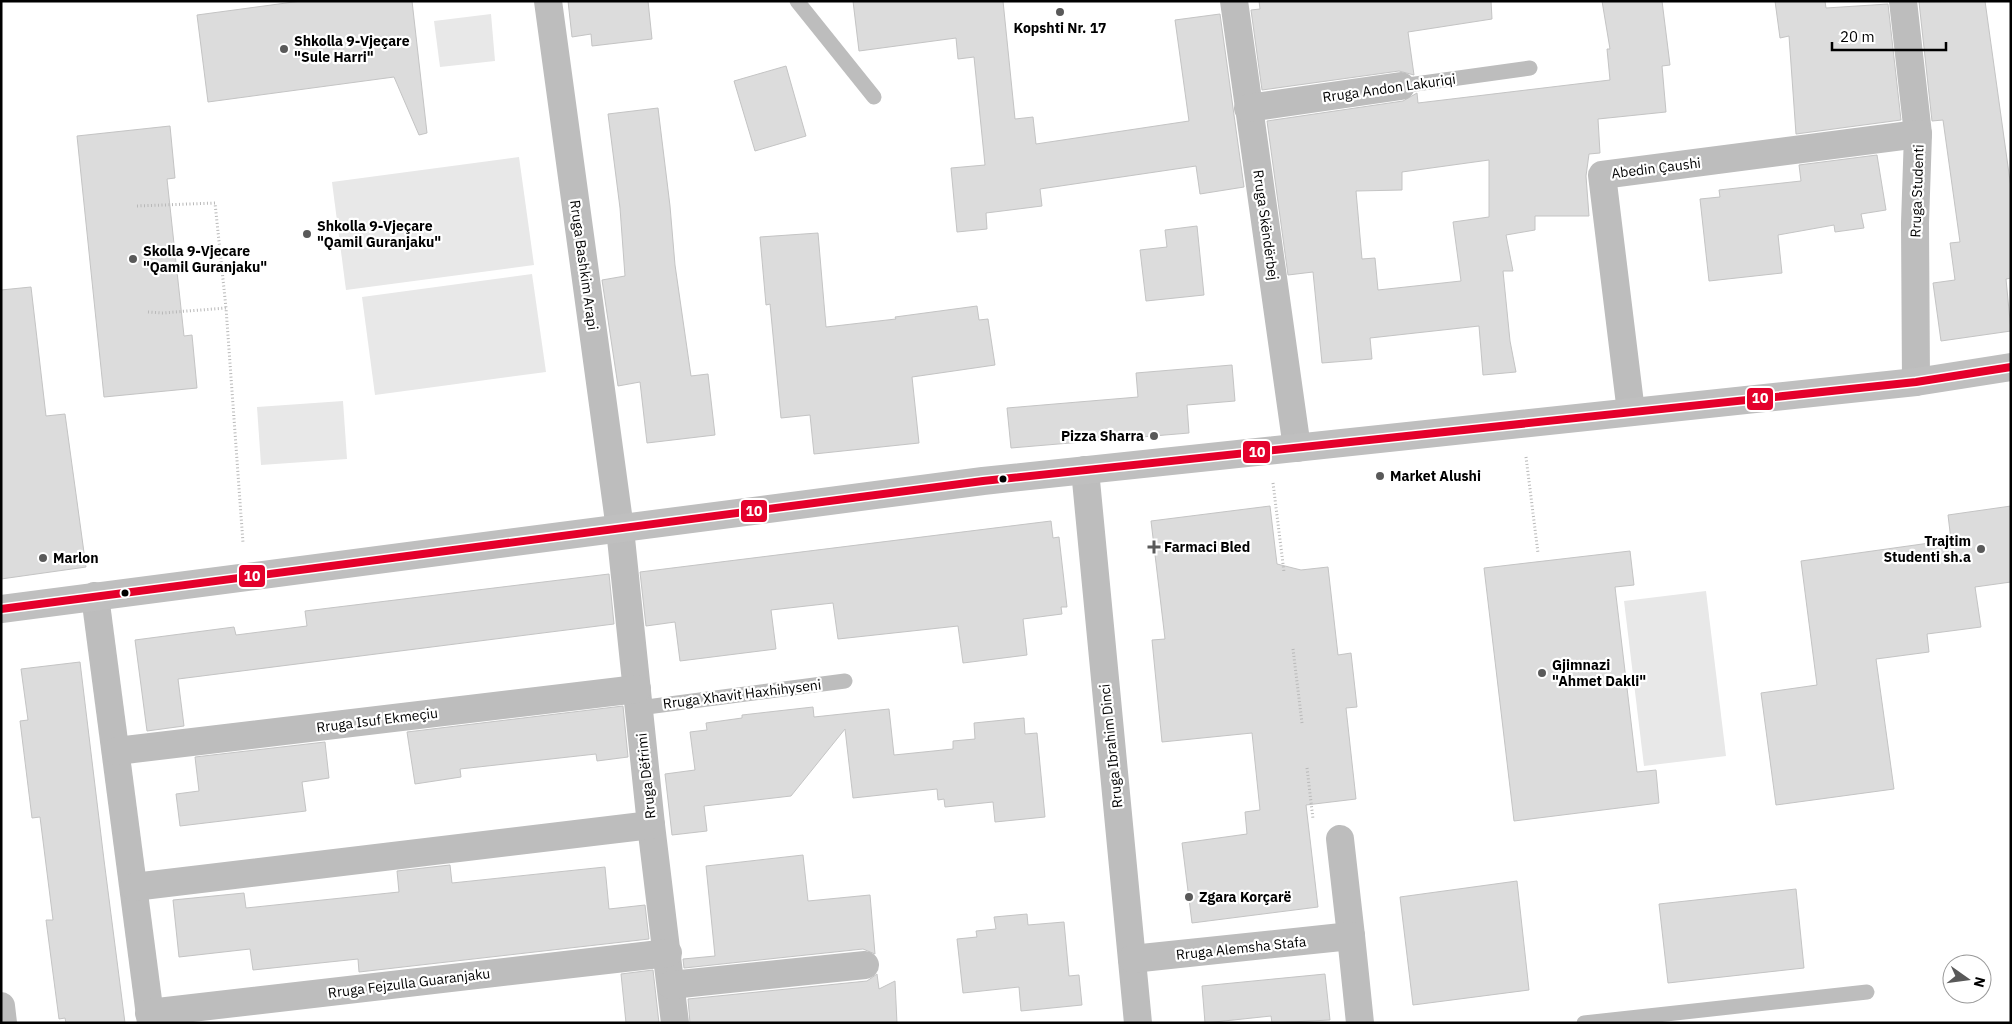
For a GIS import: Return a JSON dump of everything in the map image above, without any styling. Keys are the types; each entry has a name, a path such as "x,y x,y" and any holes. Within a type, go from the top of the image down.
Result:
{"main road":[{"path":"1,609 983,481 1916,382 2011,367"}],"street":[{"name":"Rruga Bashkim Arapi","path":"548,1 620,529"},
{"name":"Rruga Skëndërbej","path":"1234,1 1297,448"},
{"name":"Rruga Studenti","path":"1903,1 1918,134 1915,223 1916,382"},
{"name":"Rruga Andon Lakuriqi","path":"1248,108 1401,86"},
{"name":"Abedin Çaushi","path":"1631,412 1602,175 1918,134"},
{"name":"Rruga Ibrahim Dinci","path":"1085,470 1132,959 1135,1022"},
{"name":"Rruga Dëfrimi","path":"620,529 651,824 668,952 675,1023"},
{"path":"95,596 117,751 150,1018"},
{"name":"Rruga Isuf Ekmeçiu","path":"117,751 638,698"},
{"path":"134,887 651,824"},
{"path":"1340,839 1360,1023"},
{"name":"Rruga Alemsha Stafa","path":"1132,959 1350,936"},
{"name":"Rruga Fejzulla Guaranjaku","path":"150,1018 668,952"},
{"path":"671,985 865,965"},
{"path":"1,1006 3,1023"}],"lane":[{"path":"797,1 874,97"},
{"name":"Rruga Andon Lakuriqi","path":"1401,86 1530,68"},
{"name":"Rruga Xhavit Haxhihyseni","path":"638,698 845,681"},
{"path":"1584,1023 1867,992"}],"path":[{"path":"137,206 215,203 226,308 244,547"},
{"path":"148,312 162,313 226,308"},
{"path":"1525,449 1538,553"},
{"path":"1273,480 1284,572"},
{"path":"1293,650 1302,723"}],"shaded area":[{"path":"491,14 495,61 440,67 434,21"},
{"path":"519,157 534,265 346,290 332,182"},
{"path":"532,274 546,372 375,395 362,297"},
{"path":"343,401 347,459 261,465 257,407"},
{"path":"1706,591 1726,756 1644,766 1624,601"}],"building":[{"path":"301,1 412,1 427,133 419,135 394,77 208,102 197,15"},
{"path":"568,1 648,1 652,39 592,46 591,34 572,37"},
{"path":"853,1 1003,1 1015,119 1033,117 1036,144 1189,121 1175,20 1220,14 1244,187 1200,194 1196,166 1040,189 1042,206 986,213 987,229 957,232 951,168 985,165 974,57 958,59 956,38 859,51"},
{"path":"1259,1 1491,1 1492,19 1408,32 1414,75 1399,71 1262,90 1251,10 1260,9"},
{"path":"1602,1 1662,1 1670,65 1662,66 1666,112 1598,119 1600,153 1589,154 1586,176 1589,216 1535,216 1535,230 1506,235 1513,271 1503,271 1510,341 1516,372 1483,375 1479,326 1370,338 1372,359 1322,363 1313,272 1288,275 1267,121 1403,101 1417,93 1418,103 1610,80 1607,49 1610,49","holes":["1489,160 1489,217 1453,222 1461,281 1378,290 1375,258 1362,259 1356,191 1402,190 1402,172"]},
{"path":"1775,1 1825,1 1826,8 1888,4 1901,120 1796,134 1789,36 1780,38"},
{"path":"1985,1 2011,188 2011,278 2006,279 2011,331 1941,341 1933,283 1955,280 1950,243 1960,242 1943,120 1932,121 1919,2"},
{"path":"786,66 806,136 755,151 734,81"},
{"path":"658,108 675,265 691,376 708,374 715,435 647,443 640,382 618,386 602,280 625,276 620,208 608,114"},
{"name":"Skolla 9-Vjecare \"Qamil Guranjaku\"","path":"170,126 175,178 167,179 184,336 192,335 197,388 104,397 77,136"},
{"path":"1877,155 1886,210 1861,214 1864,228 1835,232 1834,225 1778,235 1782,273 1709,281 1700,199 1720,197 1719,190 1801,181 1799,165"},
{"path":"1197,226 1204,295 1146,301 1140,250 1167,247 1165,230"},
{"path":"818,233 826,327 896,319 895,317 977,306 979,320 988,319 995,365 912,377 919,443 814,454 810,415 781,418 770,304 766,305 760,237"},
{"path":"31,287 46,416 65,414 86,567 1,579 1,290"},
{"path":"1232,365 1235,401 1187,405 1189,433 1011,448 1007,408 1138,397 1136,373"},
{"path":"1270,506 1277,564 1301,570 1328,567 1338,655 1351,653 1357,707 1346,708 1356,799 1306,805 1318,907 1192,923 1182,843 1247,834 1245,812 1260,810 1252,733 1162,742 1152,640 1165,639 1151,521"},
{"path":"2011,506 2011,582 1975,587 1981,627 1927,634 1929,652 1876,659 1894,789 1776,805 1761,693 1817,685 1801,561 1951,540 1948,515"},
{"path":"1051,521 1053,538 1059,537 1067,607 1061,607 1062,614 1023,619 1027,655 963,663 958,626 838,639 833,603 771,610 776,649 680,661 675,622 646,626 640,572"},
{"path":"1630,551 1634,585 1615,587 1637,772 1656,770 1659,803 1514,821 1484,568"},
{"path":"609,574 614,624 178,679 184,726 147,731 135,640 234,627 236,635 307,626 305,611"},
{"path":"80,662 125,1023 66,1023 65,1018 59,1019 46,920 53,920 40,817 32,818 20,721 28,720 21,669"},
{"path":"623,706 628,757 597,761 596,754 460,769 461,777 415,784 407,732"},
{"path":"813,707 814,717 889,709 894,755 953,749 953,741 975,739 974,723 1024,718 1025,734 1037,733 1045,817 995,822 993,802 945,807 944,799 938,800 937,789 853,798 845,729 791,796 704,806 707,831 672,835 665,774 695,770 690,732 707,730 706,723 742,718 742,715"},
{"path":"325,742 329,778 302,782 306,811 180,826 176,794 199,791 195,757"},
{"path":"803,855 808,901 870,895 875,954 863,949 684,968 683,959 715,956 706,866"},
{"path":"450,865 452,883 605,867 609,909 645,905 649,939 359,972 358,959 253,970 250,949 179,957 173,900 244,893 246,908 399,892 397,871"},
{"path":"1517,881 1529,990 1413,1005 1400,897"},
{"path":"1796,889 1804,968 1668,983 1659,904"},
{"path":"1027,914 1028,925 1064,922 1069,976 1079,975 1082,1005 1021,1011 1019,987 963,993 957,939 977,937 976,931 996,929 994,917"},
{"path":"653,970 659,1023 626,1023 621,974"},
{"path":"877,974 879,989 895,981 897,1023 690,1023 688,999 867,981"},
{"path":"1325,974 1330,1020 1272,1023 1271,1016 1205,1023 1202,986"}],"transit line":[{"name":"10","path":"1,609 983,481 1916,382 2011,367"}],"place":[{"name":"Kopshti Nr. 17","path":"1060,12"},
{"name":"Shkolla 9-Vjeçare \"Sule Harri\"","path":"284,49"},
{"name":"Shkolla 9-Vjeçare \"Qamil Guranjaku\"","path":"307,234"},
{"name":"Skolla 9-Vjecare \"Qamil Guranjaku\"","path":"133,259"},
{"name":"Pizza Sharra","path":"1154,436"},
{"name":"Market Alushi","path":"1380,476"},
{"name":"Farmaci Bled","path":"1154,547"},
{"name":"Trajtim Studenti sh.a","path":"1981,549"},
{"name":"Marlon","path":"43,558"},
{"name":"Gjimnazi \"Ahmet Dakli\"","path":"1542,673"},
{"name":"Zgara Korçarë","path":"1189,897"}]}
